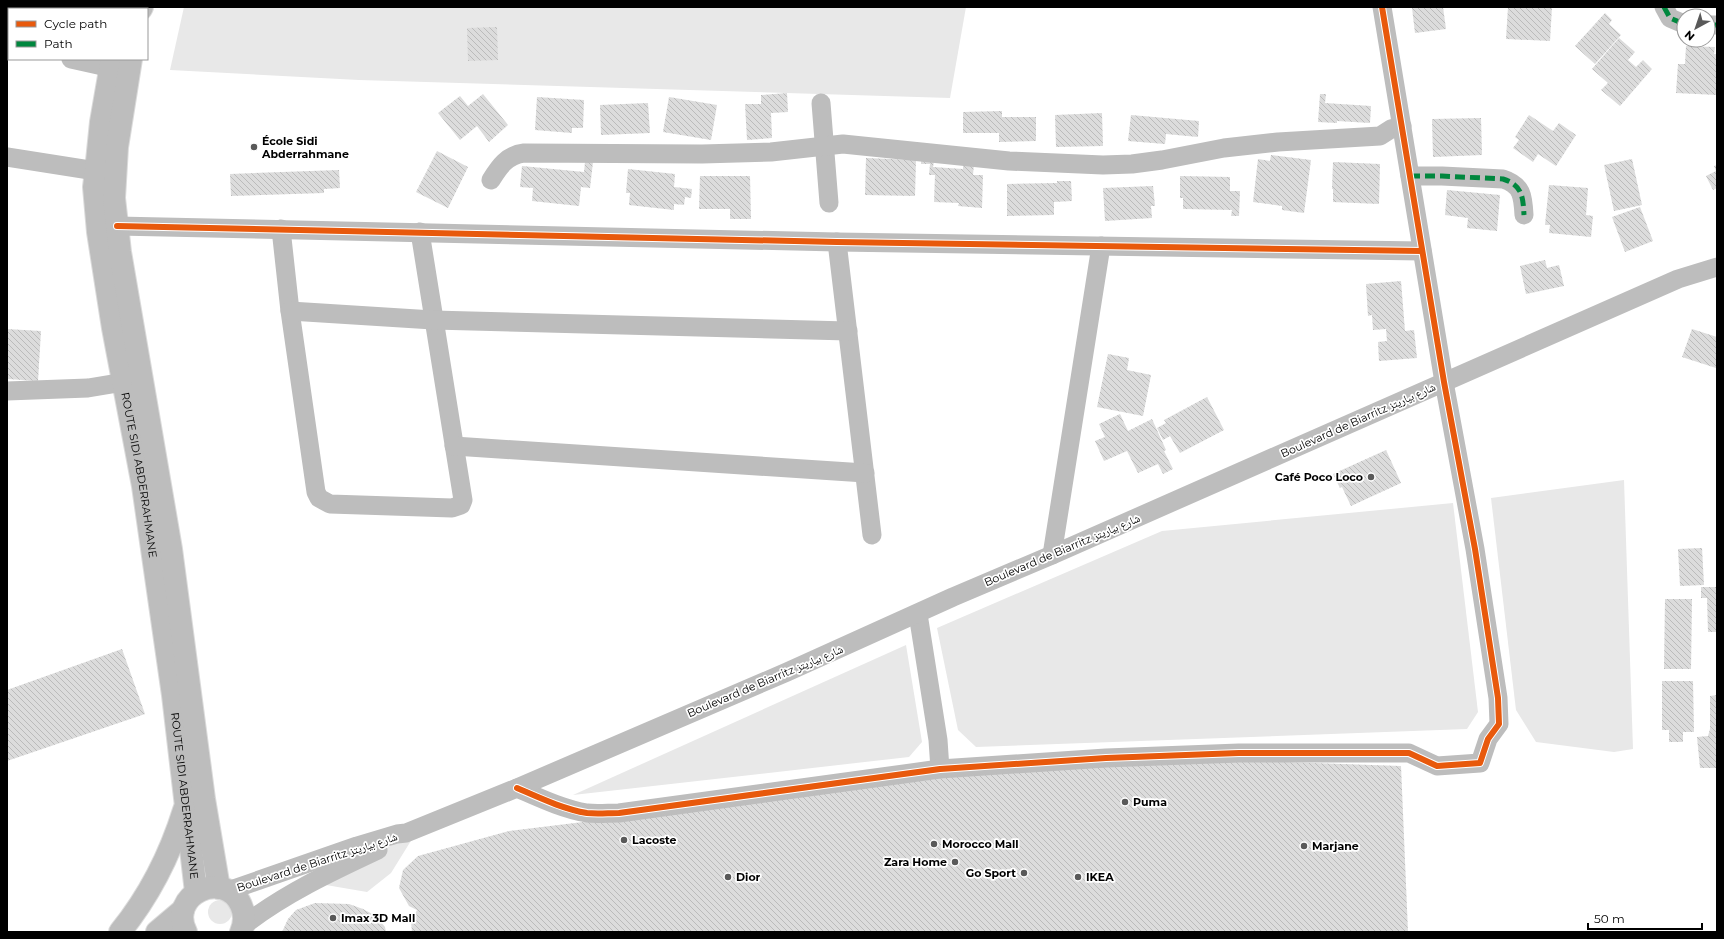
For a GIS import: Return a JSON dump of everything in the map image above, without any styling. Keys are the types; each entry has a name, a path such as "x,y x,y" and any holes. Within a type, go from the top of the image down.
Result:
{"main road":[{"name":"ROUTE SIDI ABDERRAHMANE","path":"121,64 101,122 94,187 98,232 143,486 171,680 196,892"},
{"name":"ROUTE SIDI ABDERRAHMANE","path":"121,64 114,175 114,198 120,252 171,548 202,784 223,889"},
{"path":"120,932 140,906 156,880 176,834 186,803"},
{"path":"186,932 182,921 183,910 188,900 196,892 207,888 223,889 236,897 243,908 244,916 242,929"},
{"path":"157,932 183,910"}],"street":[{"path":"516,788 567,808 588,813 619,813 940,769 1106,758 1239,753 1409,753 1437,766 1480,763 1488,739 1499,724 1498,698 1475,550 1444,382 1382,7"},
{"path":"1664,7 1670,18 1676,21"},
{"path":"82,60 121,64"},
{"path":"821,103 829,202"},
{"path":"491,180 506,161 518,154 524,153 702,154 771,152 858,144 1009,161 1103,165 1147,162 1189,156 1224,148 1278,142 1380,136 1391,129 1402,126"},
{"path":"1380,136 1391,143 1405,145"},
{"path":"7,157 96,171"},
{"path":"1410,176 1503,179 1511,182 1521,192 1524,214"},
{"path":"117,226 281,228 837,242 1422,250"},
{"path":"281,228 290,311 315,484 319,498 330,504 457,508 461,505 463,500 420,232"},
{"path":"837,242 872,535"},
{"path":"1052,555 1101,246"},
{"name":"Boulevard de Biarritz شارع بياريتز","path":"223,889 397,834 406,833 516,788 787,672 953,597 1052,555 1678,279 1717,267"},
{"path":"290,311 433,320 848,331"},
{"path":"7,390 88,388 124,382"},
{"path":"454,446 865,473"},
{"path":"918,614 938,740 940,769"},
{"name":"Boulevard de Biarritz شارع بياريتز","path":"242,929 263,910 310,882 386,847 399,840 406,833"}],"shaded area":[{"path":"184,7 966,7 950,98 359,80 170,70"},
{"path":"1624,480 1633,749 1614,752 1536,742 1516,710 1491,498"},
{"path":"1453,503 1478,712 1467,729 976,747 958,730 937,628 1162,531"},
{"path":"906,645 922,742 909,757 573,795"},
{"path":"417,831 391,873 367,892 326,885 317,887"},
{"path":"220,900 229,903 232,912 229,921 220,924 211,921 208,912 211,903"}],"building":[{"path":"7,7 18,7 8,8 7,12"},
{"path":"1443,7 1446,29 1415,33 1412,8"},
{"path":"1508,7 1552,7 1550,41 1506,39"},
{"path":"1605,13 1612,20 1609,24 1621,35 1595,64 1575,46"},
{"path":"497,27 498,60 468,61 467,28"},
{"path":"1619,38 1635,52 1628,60 1636,67 1643,60 1652,69 1620,106 1601,90 1608,83 1592,69"},
{"path":"1686,48 1715,48 1714,54 1717,54 1717,95 1676,93 1678,64 1685,64"},
{"path":"787,93 788,112 771,113 772,138 747,140 745,104 761,104 761,95"},
{"path":"483,94 508,125 489,142 477,126 460,140 438,113 460,96 468,106"},
{"path":"1320,94 1326,94 1325,103 1371,106 1370,123 1337,121 1337,123 1318,122"},
{"path":"537,97 584,100 583,128 572,128 572,133 535,130"},
{"path":"669,97 717,105 711,140 663,132"},
{"path":"648,103 650,133 601,135 600,105"},
{"path":"1002,111 1002,117 1036,117 1036,141 999,142 999,133 963,133 963,112"},
{"path":"1102,113 1103,146 1056,147 1055,115"},
{"path":"1131,115 1199,121 1198,137 1166,134 1165,144 1128,141"},
{"path":"1529,115 1553,131 1559,123 1576,135 1556,166 1538,154 1533,162 1513,148 1519,140 1515,137"},
{"path":"1481,118 1482,155 1433,157 1432,119"},
{"path":"437,151 468,167 448,208 416,192"},
{"path":"1271,155 1311,160 1304,213 1282,210 1282,206 1253,202 1258,159 1270,161"},
{"path":"921,156 935,156 933,167 963,169 963,163 974,164 973,175 983,175 982,208 958,206 959,203 934,202 935,175 929,175 930,164 921,164"},
{"path":"866,158 916,160 915,196 865,195"},
{"path":"1632,159 1642,205 1614,211 1604,165"},
{"path":"585,162 593,162 590,188 581,187 579,206 532,201 533,188 520,187 522,166 584,172"},
{"path":"1333,162 1380,164 1379,204 1333,202"},
{"path":"1717,165 1717,188 1713,190 1706,176 1716,171 1714,166"},
{"path":"628,169 675,174 674,187 692,189 691,198 685,197 684,205 674,204 674,210 629,205 630,193 626,193"},
{"path":"339,170 340,188 324,189 324,193 231,196 230,174"},
{"path":"700,176 750,176 751,219 730,219 730,209 699,209"},
{"path":"1180,176 1230,177 1230,191 1240,191 1239,216 1231,216 1232,210 1183,209 1183,198 1180,198"},
{"path":"1057,181 1071,181 1072,201 1054,202 1054,215 1007,216 1007,184 1057,183"},
{"path":"1549,185 1588,188 1586,215 1593,216 1591,237 1549,233 1550,225 1545,225"},
{"path":"1153,186 1155,206 1151,206 1152,218 1105,221 1103,188"},
{"path":"1447,190 1500,195 1497,231 1467,228 1468,218 1445,215"},
{"path":"1640,207 1653,241 1625,252 1612,217"},
{"path":"1545,260 1547,268 1559,265 1564,286 1526,294 1520,266"},
{"path":"1401,281 1405,331 1414,330 1417,358 1379,361 1378,342 1387,341 1386,329 1373,330 1372,315 1368,316 1366,284"},
{"path":"7,329 41,331 38,381 7,379"},
{"path":"1692,329 1717,337 1716,368 1682,357"},
{"path":"1108,354 1129,358 1127,370 1151,375 1143,416 1097,407"},
{"path":"1207,397 1224,430 1180,453 1170,436 1163,440 1157,428 1166,423 1164,420"},
{"path":"1120,414 1128,431 1152,419 1166,450 1164,451 1173,469 1163,474 1158,464 1138,473 1127,451 1104,461 1095,441 1105,437 1099,424"},
{"path":"1386,450 1401,483 1351,506 1342,487 1340,488 1333,474"},
{"path":"1702,548 1704,585 1680,586 1678,549"},
{"path":"1701,587 1717,587 1717,632 1708,632 1707,598 1701,598"},
{"path":"1665,599 1692,599 1691,669 1664,669"},
{"path":"122,649 145,714 7,761 7,690"},
{"path":"1662,681 1693,681 1694,732 1683,732 1683,742 1669,742 1669,730 1662,730"},
{"path":"1717,695 1717,768 1700,768 1697,737 1708,736 1710,729 1710,696"},
{"name":"Morocco Mall","path":"1227,760 1401,766 1408,932 412,932 411,922 417,910 409,906 399,888 403,870 418,856 509,831 1075,762"},
{"name":"Imax 3D Mall","path":"315,903 349,904 363,909 376,916 385,927 386,932 282,932 288,919 296,910"}],"marked path":[{"path":"1664,7 1670,18 1676,21"},
{"path":"1410,176 1503,179 1509,181 1514,184 1520,192 1523,202 1524,215"}],"cycle path":[{"path":"517,788 569,809 587,813 619,813 940,769 1106,758 1239,753 1409,753 1437,766 1480,763 1488,739 1499,724 1498,698 1475,549 1444,382 1382,7"},
{"path":"117,226 837,242 1422,251"}],"place":[{"name":"École Sidi Abderrahmane","path":"254,147"},
{"name":"Café Poco Loco","path":"1371,477"},
{"name":"Puma","path":"1125,802"},
{"name":"Lacoste","path":"624,840"},
{"name":"Morocco Mall","path":"934,844"},
{"name":"Marjane","path":"1304,846"},
{"name":"Zara Home","path":"955,862"},
{"name":"Go Sport","path":"1024,873"},
{"name":"Dior","path":"728,877"},
{"name":"IKEA","path":"1078,877"},
{"name":"Imax 3D Mall","path":"333,918"}]}
